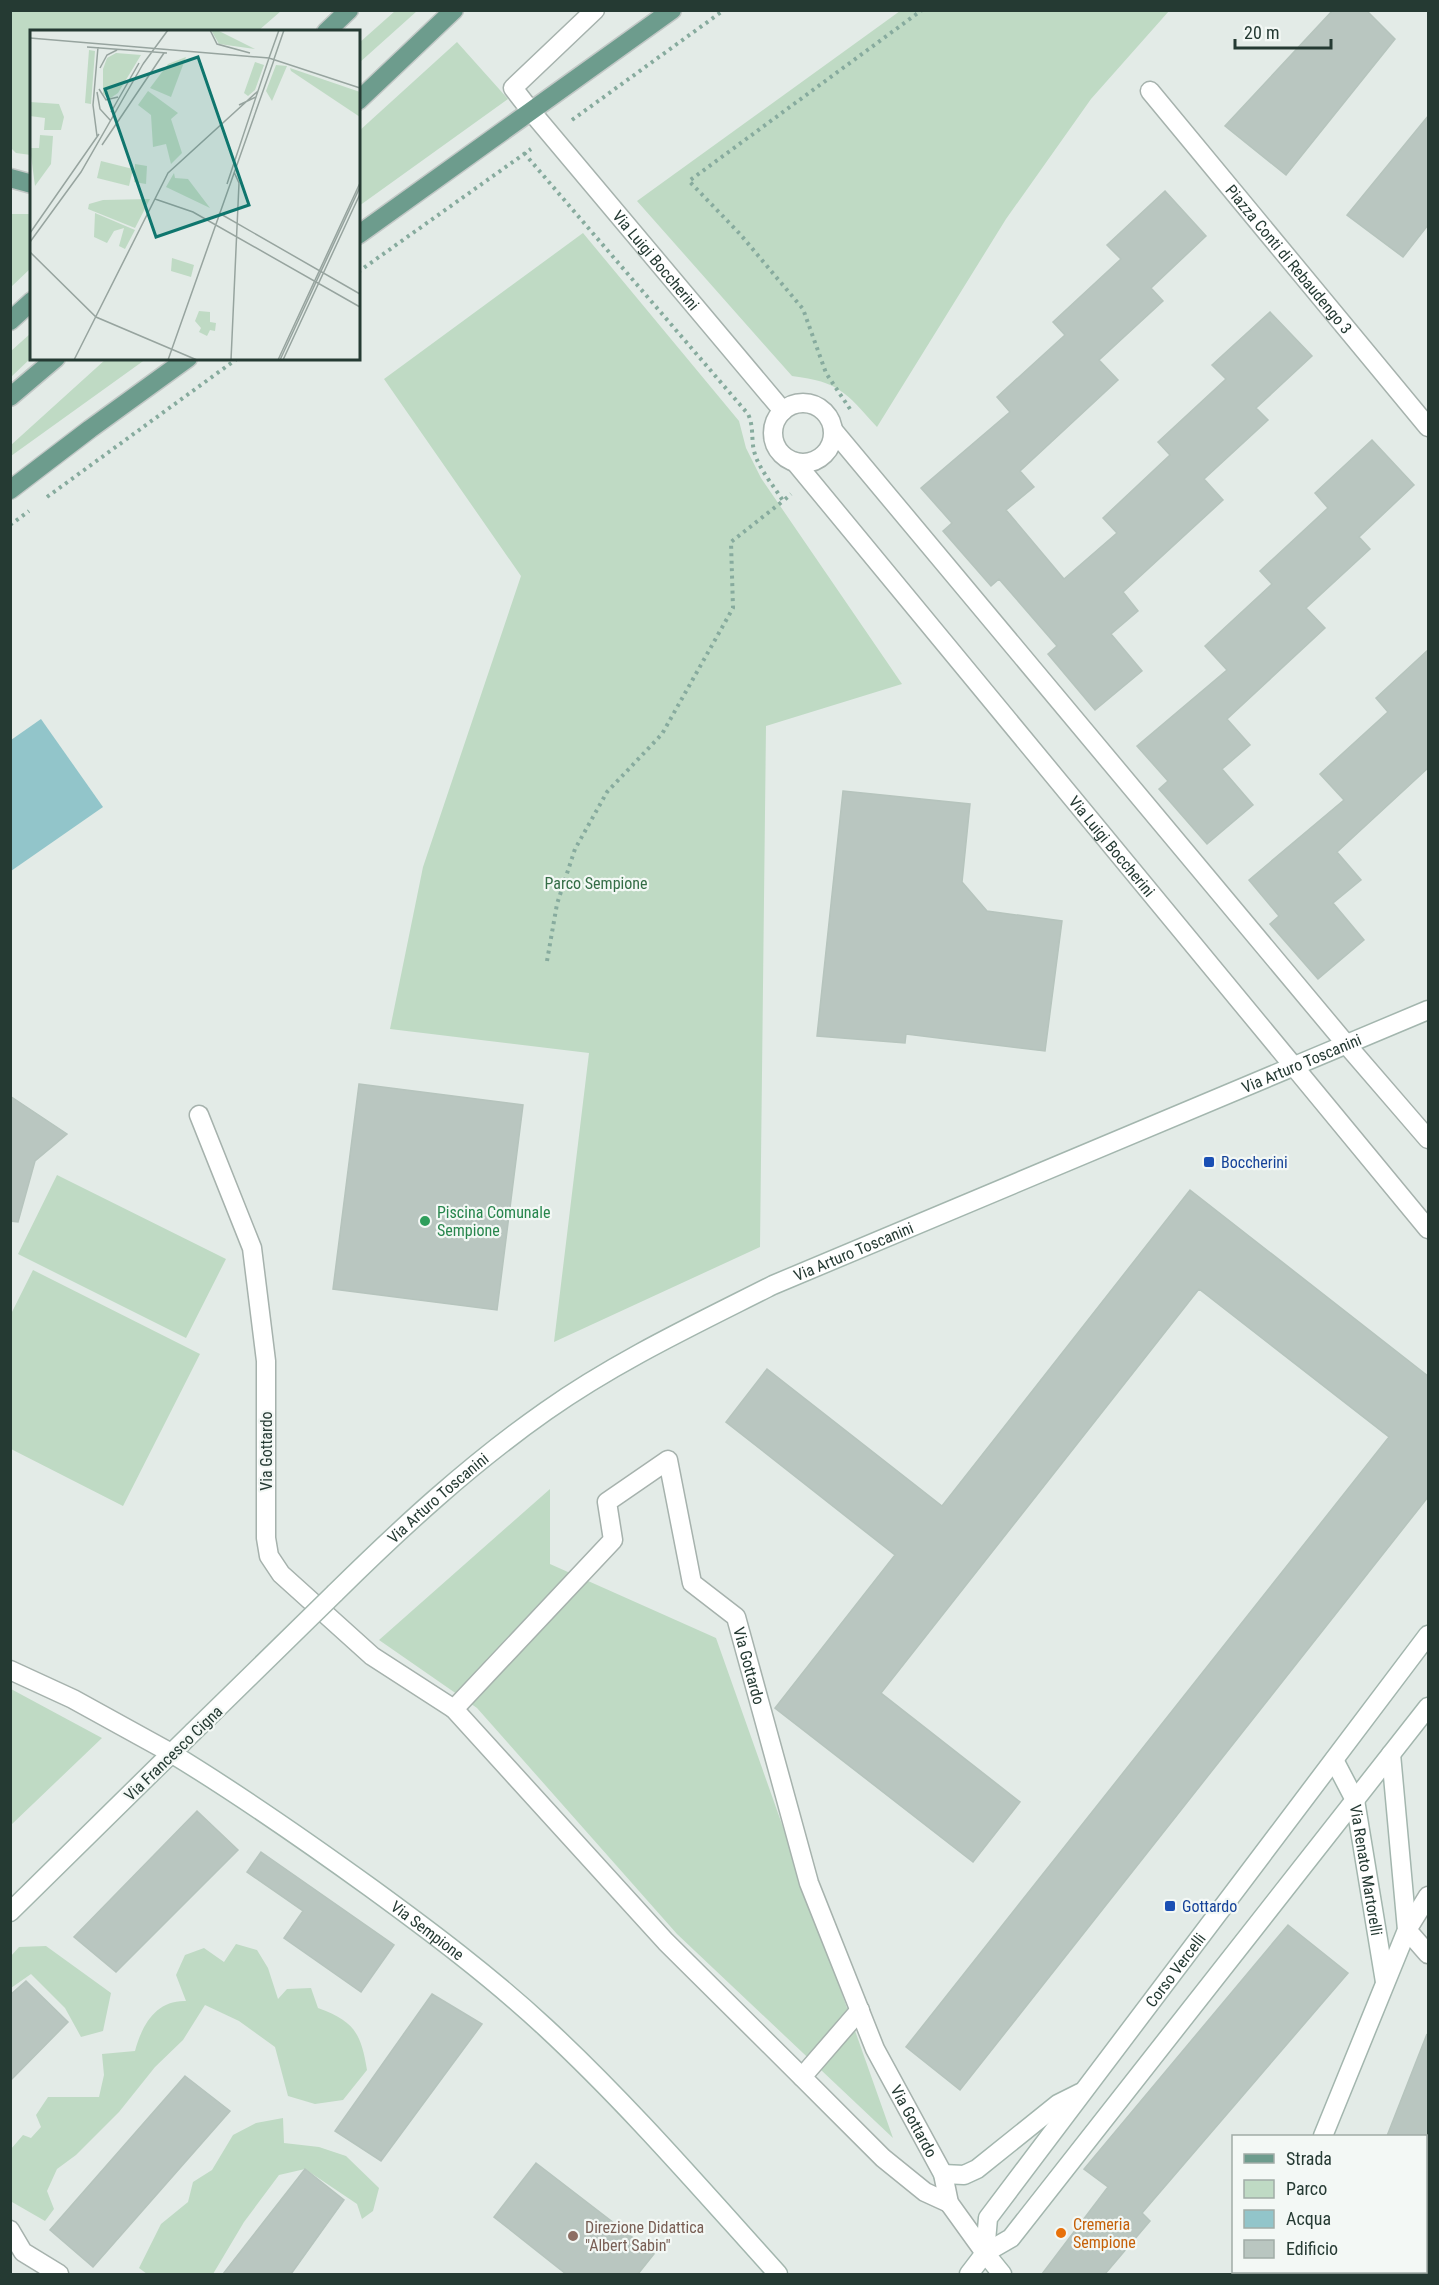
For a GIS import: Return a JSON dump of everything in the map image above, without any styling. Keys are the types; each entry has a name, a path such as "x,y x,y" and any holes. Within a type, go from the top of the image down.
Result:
{"main road":[{"path":"328,30 349,10"},
{"path":"360,99 454,10"},
{"path":"360,234 672,10"},
{"path":"10,178 30,183"},
{"path":"10,321 30,304"},
{"path":"10,397 54,360"},
{"path":"10,490 185,360"}],"street":[{"name":"Via Luigi Boccherini","path":"595,10 513,88 783,411"},
{"name":"Piazza Conti di Rebaudengo 3","path":"1150,91 1428,427"},
{"path":"833,430 830,447 819,459 812,462 795,462 786,459 775,444 774,426 783,411 791,405 810,404 826,413 833,430 1428,1139"},
{"name":"Via Luigi Boccherini","path":"795,462 1428,1229"},
{"name":"Via Arturo Toscanini","path":"335,1593 408,1521 479,1460 547,1410 630,1359 773,1285 1428,1010"},
{"name":"Via Gottardo","path":"199,1115 252,1248 266,1361 266,1538 269,1556 281,1574 372,1656 454,1709 666,1942 883,2158 925,2192 949,2203"},
{"name":"Via Gottardo","path":"454,1709 613,1540 607,1502 668,1460 692,1583 736,1617 809,1883 875,2049 944,2174 949,2203 1002,2274"},
{"name":"Via Francesco Cigna","path":"10,1912 335,1593"},
{"name":"Corso Vercelli","path":"985,2253 988,2218 1428,1635"},
{"name":"Via Sempione","path":"10,1670 73,1699 171,1753 311,1845 415,1920 527,2011 635,2115 778,2274"},
{"path":"969,2274 985,2253 1011,2238 1428,1707"},
{"name":"Via Renato Martorelli","path":"1391,1754 1407,1930"},
{"name":"Via Renato Martorelli","path":"1334,1760 1354,1800 1385,1982"},
{"name":"Via Renato Martorelli","path":"1323,2135 1407,1930 1428,1896"},
{"path":"1407,1930 1428,1954"},
{"path":"802,2077 860,2010"},
{"path":"944,2174 964,2175 977,2169 1058,2104 1084,2091"},
{"path":"10,2230 23,2252 59,2274"}],"path":[{"path":"567,124 724,10"},
{"path":"826,373 803,309 740,234 689,181 922,10"},
{"path":"360,271 530,150"},
{"path":"524,153 748,414"},
{"path":"10,525 235,360"},
{"path":"547,961 557,904 575,849 608,792 662,734 733,608 731,542 783,501"}],"green space":[{"path":"11,10 281,10 259,30 30,30 30,155 16,153 11,148"},
{"path":"395,11 417,11 360,62 360,42"},
{"path":"900,11 1169,11 1091,99 1006,219 877,427 849,397 832,386 808,378 792,376 637,201"},
{"path":"457,42 508,99 360,205 360,130"},
{"path":"11,214 30,214 30,269 11,287"},
{"name":"Parco Sempione","path":"583,233 739,421 746,448 761,478 902,684 766,726 760,1247 554,1342 589,1053 390,1029 423,867 521,576 384,379"},
{"path":"30,334 30,359 11,377 11,351"},
{"path":"105,360 145,360 11,456 11,445"},
{"path":"57,1175 226,1259 186,1338 18,1254"},
{"path":"33,1270 200,1354 123,1506 11,1449 11,1314"},
{"path":"550,1489 550,1564 716,1638 893,2138 677,1934 477,1708 379,1640"},
{"path":"11,1689 102,1738 11,1825"},
{"path":"236,1944 257,1950 268,1968 278,1999 287,1989 311,1988 318,2008 340,2018 354,2030 362,2047 367,2070 343,2100 315,2104 288,2096 275,2047 239,2021 205,2005 183,2040 155,2067 119,2112 76,2155 57,2169 47,2191 54,2209 45,2221 12,2202 11,2149 23,2135 31,2138 41,2127 36,2115 48,2097 99,2097 104,2075 102,2054 135,2051 146,2023 152,2016 166,2005 186,2001 176,1975 185,1955 204,1948 224,1962"},
{"path":"46,1946 111,1993 103,2031 81,2037 65,2008 31,1974 11,1988 11,1956 19,1947"},
{"path":"283,2118 284,2143 319,2147 346,2156 379,2188 373,2211 362,2219 357,2204 305,2169 279,2175 244,2222 213,2274 147,2274 139,2268 161,2224 188,2202 193,2182 212,2170 233,2135 256,2123"}],"water":[{"path":"41,719 103,807 11,871 11,740"}],"building":[{"path":"1333,10 1366,10 1395,39 1286,175 1225,126"},
{"path":"1428,116 1428,225 1403,257 1347,215"},
{"path":"1165,191 1206,236 1151,288 1163,301 1099,360 1118,380 1020,471 1034,487 1006,510 1064,579 1117,533 1103,518 1170,455 1158,442 1226,379 1212,365 1270,312 1312,356 1256,408 1268,420 1204,479 1223,500 1123,592 1138,611 1111,634 1142,671 1095,710 1048,654 1057,646 999,579 991,586 943,531 952,523 921,488 1010,412 997,397 1065,335 1053,322 1121,259 1107,245"},
{"path":"1372,440 1414,485 1359,537 1370,549 1306,608 1325,628 1227,719 1250,745 1222,769 1253,805 1207,844 1159,789 1168,781 1137,746 1227,670 1205,646 1272,584 1260,571 1328,508 1315,493"},
{"path":"1428,650 1428,768 1337,852 1361,880 1333,903 1364,940 1318,979 1270,924 1279,916 1249,880 1344,800 1320,774 1388,712 1376,698"},
{"path":"843,791 970,804 962,882 987,911 1062,921 1045,1051 906,1034 905,1043 817,1036"},
{"name":"Piscina Comunale Sempione","path":"359,1084 523,1105 497,1310 333,1289"},
{"path":"10,1096 67,1134 35,1161 18,1222 10,1221"},
{"path":"1190,1190 1428,1376 1428,1497 960,2090 906,2047 1389,1437 1199,1289 881,1693 1020,1802 973,1862 775,1708 895,1555 726,1422 767,1369 942,1506"},
{"path":"197,1811 238,1850 116,1972 74,1937"},
{"path":"261,1852 394,1945 361,1992 284,1938 303,1911 247,1872"},
{"path":"1288,1925 1348,1973 1142,2213 1150,2221 1105,2274 1042,2274 1108,2187 1084,2169"},
{"path":"26,1981 68,2022 10,2081 10,1995"},
{"path":"432,1994 482,2024 381,2161 335,2131"},
{"path":"1427,2034 1428,2136 1387,2135"},
{"path":"185,2076 230,2111 93,2267 50,2230"},
{"name":"Direzione Didattica \"Albert Sabin\"","path":"536,2163 654,2254 638,2274 566,2274 494,2217"},
{"path":"305,2169 344,2200 291,2274 223,2274"}],"place":[{"name":"Boccherini","path":"1209,1162"},
{"name":"Piscina Comunale Sempione","path":"425,1221"},
{"name":"Gottardo","path":"1170,1906"},
{"name":"Cremeria Sempione","path":"1061,2233"},
{"name":"Direzione Didattica \"Albert Sabin\"","path":"573,2236"}]}
